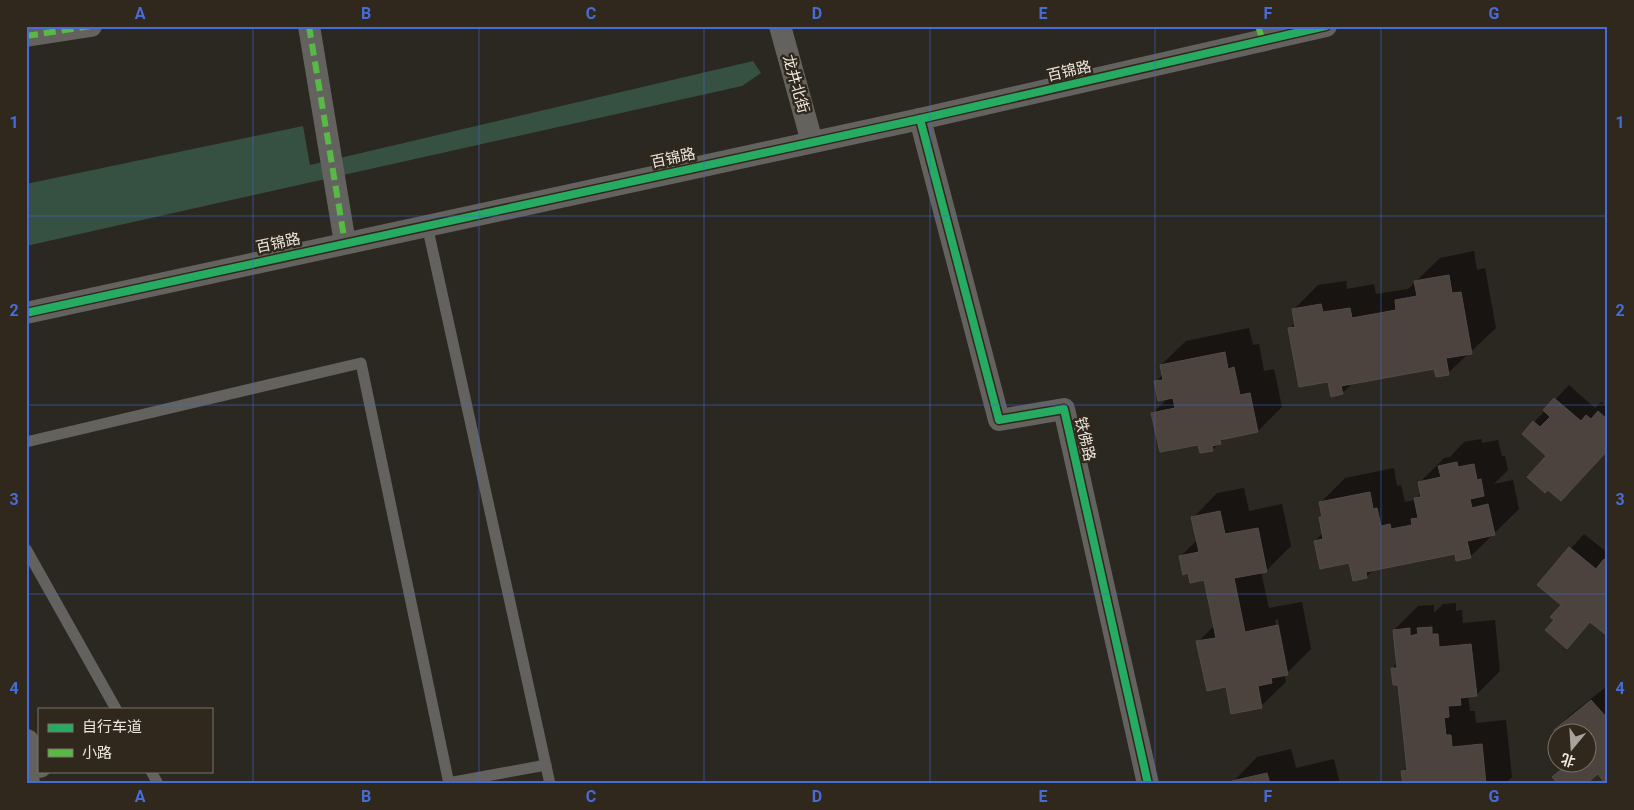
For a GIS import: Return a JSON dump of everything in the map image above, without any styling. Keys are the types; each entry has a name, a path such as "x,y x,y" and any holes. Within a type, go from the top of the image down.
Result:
{"street":[{"path":"26,36 91,26"},
{"path":"309,26 345,242"},
{"name":"龙井北街","path":"780,26 812,142"},
{"name":"百锦路","path":"26,313 345,242 920,119 1260,34 1326,26"},
{"name":"铁佛路","path":"920,119 1000,420 1064,409 1148,784"},
{"path":"26,743 38,762"},
{"path":"44,772 51,784"}],"lane":[{"path":"427,225 550,784"},
{"path":"26,442 361,363 448,783 546,765"},
{"path":"26,550 115,708"},
{"path":"151,772 158,784"}],"green space":[{"path":"753,61 761,73 742,86 26,246 26,184 303,126 310,165"}],"building":[{"path":"1449,275 1452,293 1461,292 1472,354 1446,358 1449,375 1436,377 1434,369 1341,386 1343,394 1331,397 1328,382 1299,387 1288,328 1295,327 1292,309 1321,304 1323,312 1350,308 1352,318 1396,310 1395,300 1417,296 1414,281"},
{"path":"1225,352 1228,369 1234,367 1240,395 1250,393 1258,432 1220,440 1221,444 1212,446 1213,451 1200,453 1198,445 1160,452 1151,413 1175,408 1173,398 1158,401 1154,381 1163,380 1160,365"},
{"path":"1554,398 1581,421 1586,415 1591,419 1598,411 1608,420 1608,450 1561,501 1548,490 1545,493 1527,477 1546,456 1522,434 1533,421 1540,427 1550,417 1543,410"},
{"path":"1457,462 1458,467 1474,464 1477,480 1481,479 1484,496 1470,499 1472,508 1488,504 1495,535 1467,541 1471,558 1456,561 1455,554 1366,572 1367,578 1353,581 1349,563 1320,569 1314,541 1323,539 1319,517 1322,517 1319,502 1370,492 1373,509 1377,508 1381,526 1390,524 1391,529 1412,525 1411,519 1418,518 1414,498 1421,497 1418,482 1441,477 1438,466"},
{"path":"1220,511 1225,534 1258,528 1267,572 1234,578 1245,632 1278,625 1288,675 1271,678 1272,683 1258,686 1262,708 1231,714 1226,687 1207,691 1196,641 1216,638 1204,580 1190,583 1188,573 1183,575 1179,556 1199,552 1191,517"},
{"path":"1569,547 1596,569 1604,559 1608,561 1608,633 1606,635 1590,622 1567,649 1545,630 1554,620 1550,617 1561,605 1537,585"},
{"path":"1432,627 1432,634 1438,634 1439,647 1471,644 1477,696 1460,698 1461,705 1448,706 1449,717 1444,718 1446,735 1451,735 1452,747 1482,744 1486,784 1403,784 1401,771 1407,770 1398,685 1393,685 1391,668 1397,668 1393,630 1410,628 1410,636 1418,634 1417,628"},
{"path":"1591,700 1608,719 1608,784 1605,784 1598,774 1586,784 1558,784 1552,777 1558,772 1596,772 1596,722 1564,722"},
{"path":"1267,773 1270,784 1232,784 1232,781"}],"marked path":[{"path":"26,36 91,26"},
{"path":"309,26 345,243"},
{"path":"1258,26 1263,41"}],"cycle path":[{"path":"26,313 920,119 1326,26"},
{"path":"920,119 999,420 1064,409 1148,784"}]}
